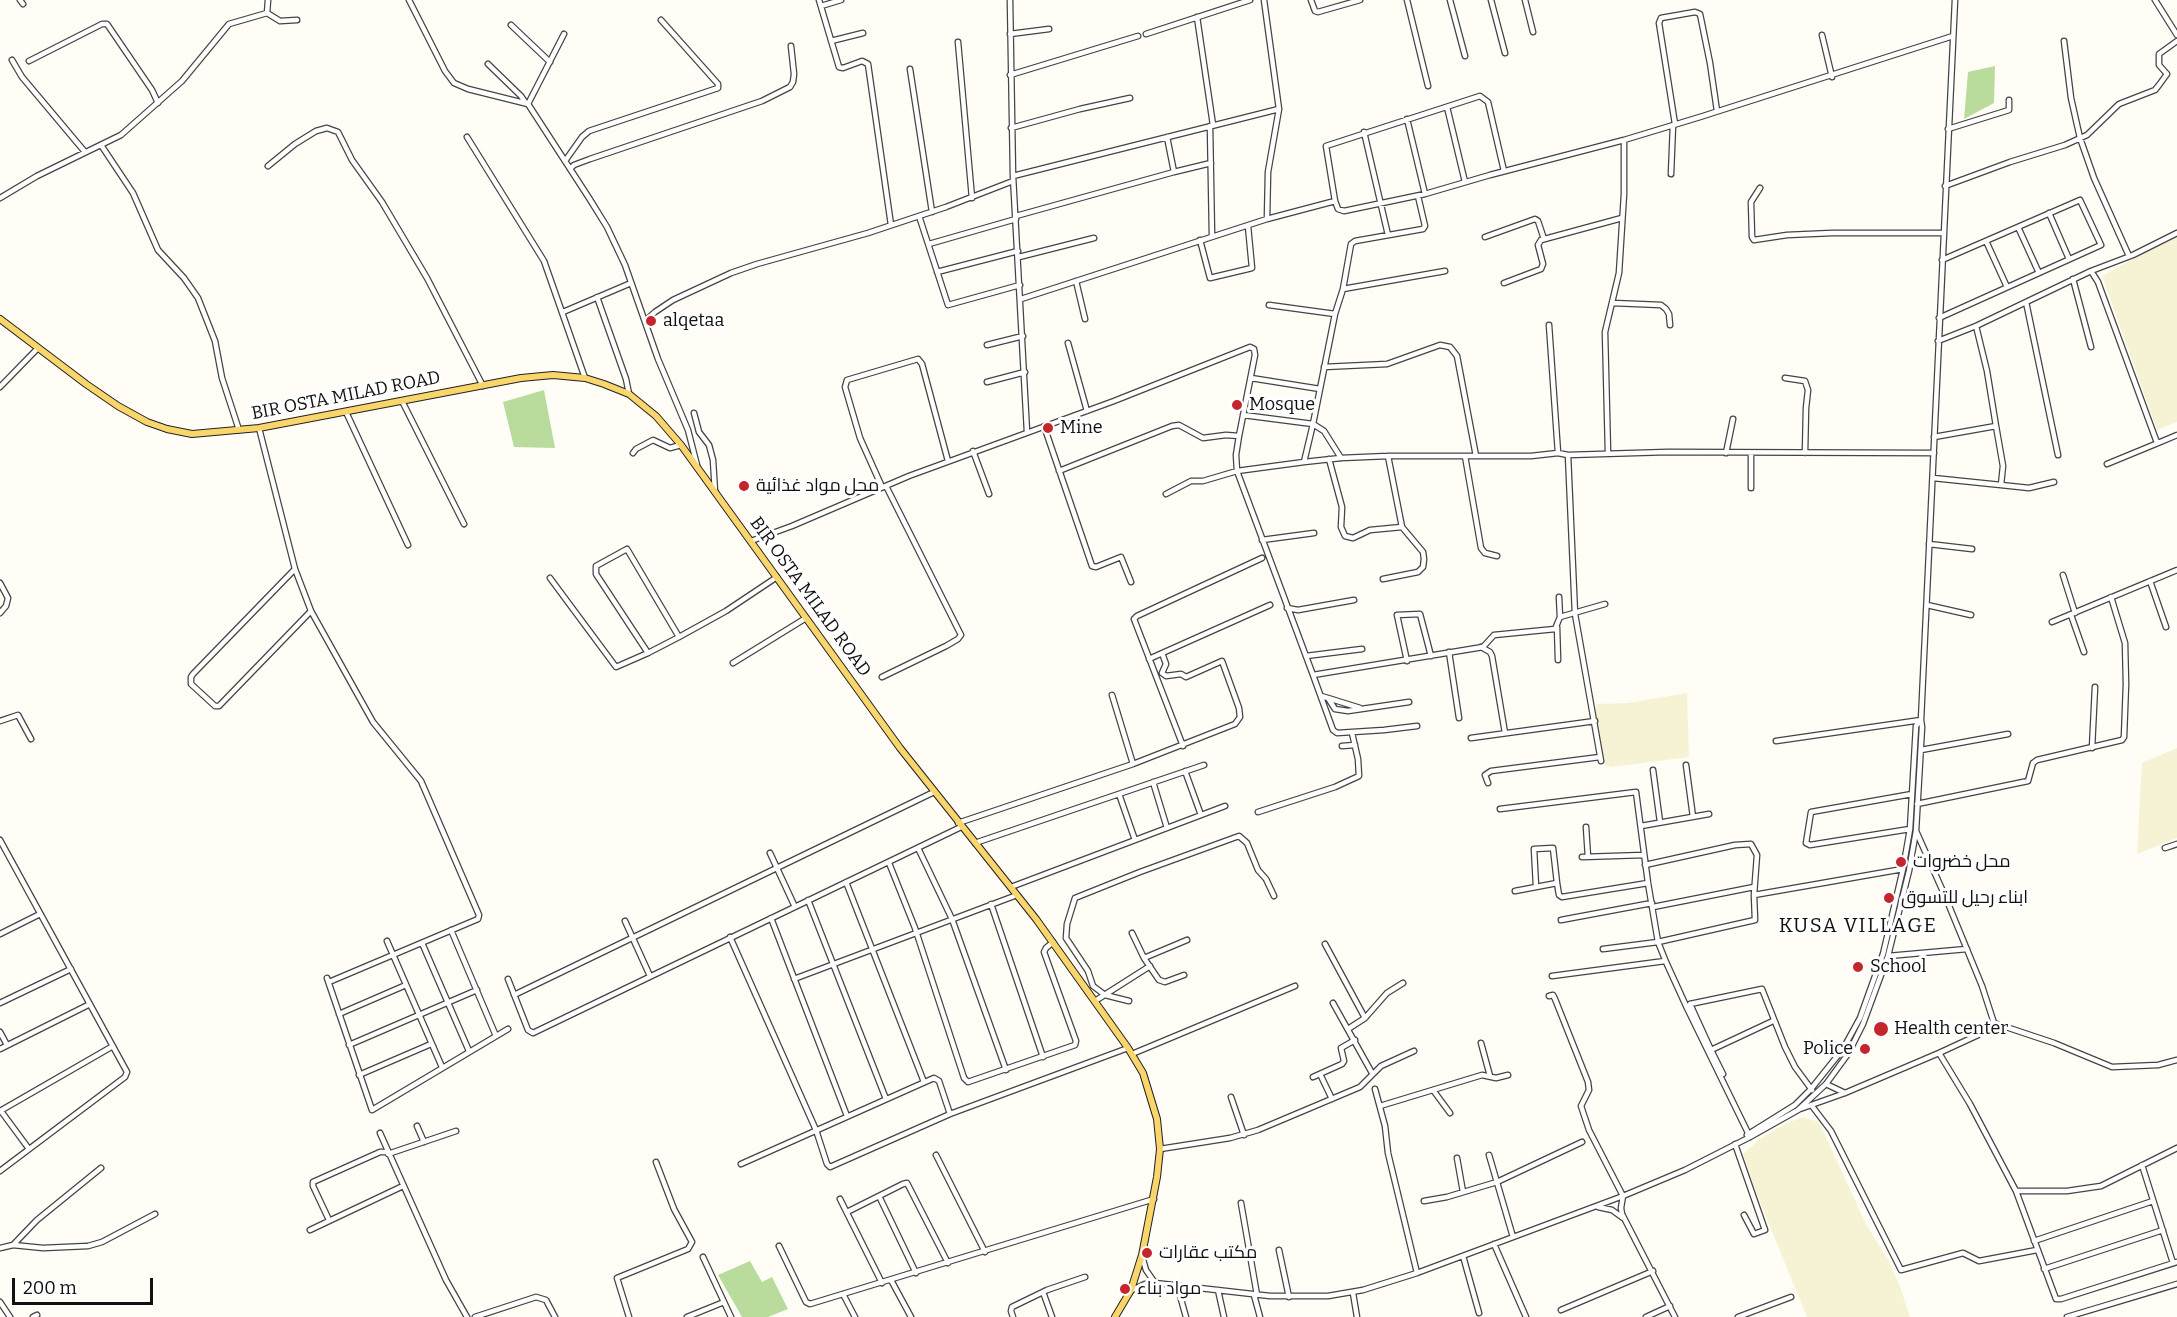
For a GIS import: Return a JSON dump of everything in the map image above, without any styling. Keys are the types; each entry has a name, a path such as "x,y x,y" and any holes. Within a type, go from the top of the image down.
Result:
{"main road":[{"name":"BIR OSTA MILAD ROAD","path":"0,319 103,396 147,422 192,434 259,428 538,376 585,378 629,394 656,416 697,466 934,792 1053,942 1143,1073 1157,1119 1160,1149 1154,1199 1142,1255 1131,1290 1115,1317"}],"street":[{"path":"267,13 268,0"},
{"path":"409,0 445,71 454,83 468,89 527,103"},
{"path":"819,0 839,67 843,68 862,62 868,64 891,225"},
{"path":"821,6 841,0"},
{"path":"1010,0 1013,178 1028,432"},
{"path":"1146,34 1250,0"},
{"path":"1264,0 1279,110 1268,172 1267,219"},
{"path":"1311,0 1315,11 1318,12 1357,0"},
{"path":"1407,0 1428,86"},
{"path":"1450,0 1465,56"},
{"path":"1491,0 1505,52"},
{"path":"1525,0 1533,32"},
{"path":"1798,1110 1826,1084 1855,1042 1880,971 1888,956 1912,842 1921,750 1955,0"},
{"path":"2155,0 2177,35"},
{"path":"1671,174 1674,124 1659,23 1661,18 1695,12 1700,14 1717,111"},
{"path":"0,198 121,135 182,81 226,26 232,22 267,13 280,21 297,20"},
{"path":"1197,17 1212,126 1212,236"},
{"path":"565,161 589,131 718,88 718,84 661,21"},
{"path":"29,61 102,24 107,24 152,90 158,103"},
{"path":"511,25 550,62"},
{"path":"1010,34 1049,29"},
{"path":"831,41 862,33"},
{"path":"527,103 564,34"},
{"path":"1822,35 1832,77"},
{"path":"1010,75 1138,36"},
{"path":"1504,171 1486,99 1480,96 1364,132 1325,147 1335,201 1340,211 1382,204 1624,140 1832,77 1953,36"},
{"path":"1945,186 2080,138 2094,129 2119,104 2154,90 2159,85 2167,74 2159,65 2159,54 2177,40"},
{"path":"2064,41 2071,98 2080,138 2094,178 2129,256"},
{"path":"958,42 972,198"},
{"path":"570,169 590,159 762,101 790,87 794,74 791,46"},
{"path":"12,60 22,77 85,152"},
{"path":"488,64 527,103 607,227 688,430 697,466"},
{"path":"910,69 932,212"},
{"path":"1011,128 1130,98"},
{"path":"1948,129 2009,110 2009,100"},
{"path":"1447,106 1465,182"},
{"path":"645,321 654,312 673,300 731,273 932,212 972,198 1013,178 1167,136 1279,110"},
{"path":"1407,119 1425,194"},
{"path":"268,166 295,144 316,131 327,129 338,132 352,160 382,202 427,278 483,386"},
{"path":"1364,132 1388,235"},
{"path":"1167,136 1174,172"},
{"path":"467,137 544,261 585,378"},
{"path":"1608,453 1605,332 1619,273 1625,179 1624,140"},
{"path":"101,145 127,180 158,250 188,283 198,298 214,341 222,378 240,431"},
{"path":"929,244 1211,163"},
{"path":"1760,188 1751,202 1754,240 1787,235 1943,233"},
{"path":"1304,462 1352,242 1425,228 1418,196"},
{"path":"1939,318 2101,245 2080,200 1942,260"},
{"path":"1021,299 1212,236 1335,201"},
{"path":"2049,213 2069,259"},
{"path":"919,216 949,305 1020,285"},
{"path":"1504,283 1541,269 1543,264 1538,245 1544,239 1623,218"},
{"path":"1485,237 1535,219 1538,221 1544,239"},
{"path":"1200,240 1210,278 1252,268 1248,226"},
{"path":"2018,227 2039,273"},
{"path":"1938,341 1976,326 2073,279 2177,233"},
{"path":"937,273 1094,238"},
{"path":"1986,241 2007,287"},
{"path":"1343,289 1445,271"},
{"path":"2091,271 2157,443"},
{"path":"2073,279 2091,347"},
{"path":"1076,281 1085,319"},
{"path":"563,312 631,283"},
{"path":"597,297 626,379 629,394"},
{"path":"2026,302 2058,455"},
{"path":"1613,303 1661,305 1669,314 1670,325"},
{"path":"1269,305 1335,314"},
{"path":"1549,325 1558,453"},
{"path":"1976,326 1987,371 1996,426 2002,466 2001,485"},
{"path":"987,345 1023,336"},
{"path":"1068,343 1086,411"},
{"path":"1324,367 1387,364 1440,345 1450,347 1457,356 1476,456"},
{"path":"751,541 973,451 1086,411 1250,347 1254,349 1256,355 1239,436 1236,455 1237,471 1333,730 1339,734 1417,726"},
{"path":"0,387 38,348"},
{"path":"882,677 946,646 961,635 860,438 844,387 847,380 918,359 922,364 948,461"},
{"path":"987,382 1025,372"},
{"path":"1251,378 1320,389"},
{"path":"1785,378 1805,381 1808,390 1805,453"},
{"path":"402,401 464,524"},
{"path":"346,412 408,545"},
{"path":"694,413 699,432 709,445 713,460 715,492"},
{"path":"1243,415 1313,424 1324,431 1341,458"},
{"path":"1726,453 1733,419"},
{"path":"1059,471 1172,426 1179,425 1203,438 1239,436"},
{"path":"1044,426 1092,566 1096,567 1122,557 1131,582"},
{"path":"1934,437 1996,426"},
{"path":"259,428 295,569 311,611 373,722 424,786 479,915 477,919 422,943 328,980 370,1108 373,1111 508,1029"},
{"path":"2107,464 2177,435"},
{"path":"633,453 636,448 653,440 670,448 681,445"},
{"path":"973,451 989,494"},
{"path":"1166,494 1185,483 1203,481 1237,471 1341,458 1531,456 1558,453 1568,455 1934,453"},
{"path":"1750,453 1751,488"},
{"path":"1488,783 1485,775 1491,771 1600,759 1575,614 1568,455"},
{"path":"1383,579 1418,572 1423,567 1423,552 1402,527 1388,456"},
{"path":"1465,456 1481,548 1485,553 1497,556"},
{"path":"1329,459 1342,507 1341,527 1345,536 1353,538 1370,530 1402,527"},
{"path":"1933,477 2029,488 2054,482"},
{"path":"1262,540 1314,533"},
{"path":"1929,544 1972,549"},
{"path":"648,652 595,571 596,566 623,550 629,551 679,637"},
{"path":"1183,746 1135,623 1136,617 1262,558"},
{"path":"295,569 193,674 191,684 215,706 219,706 311,611"},
{"path":"2052,622 2177,570"},
{"path":"2063,575 2084,652"},
{"path":"549,578 616,667 679,637 726,611 777,577"},
{"path":"2151,581 2166,627"},
{"path":"0,583 8,598 6,606 0,613"},
{"path":"1558,660 1559,597"},
{"path":"1917,804 2028,781 2033,763 2037,760 2122,740 2124,737 2125,643 2111,597"},
{"path":"1287,609 1298,610 1354,600"},
{"path":"1560,618 1605,604"},
{"path":"1149,659 1270,605"},
{"path":"1927,606 1971,615"},
{"path":"1407,661 1397,615 1420,614 1431,656"},
{"path":"733,663 806,618"},
{"path":"1313,675 1481,647 1496,634 1550,630 1557,627"},
{"path":"1481,647 1490,652 1492,656 1505,733"},
{"path":"1306,656 1362,649"},
{"path":"1449,652 1459,718"},
{"path":"508,979 528,1030 533,1033 889,863 960,825 1183,746 1235,724 1240,717 1239,708 1222,661 1186,677 1181,674 1166,676 1162,673 1166,664 1162,653"},
{"path":"2091,748 2095,687"},
{"path":"1112,695 1133,764"},
{"path":"1321,696 1362,709"},
{"path":"1328,698 1335,709 1348,711 1409,702"},
{"path":"0,721 18,715 31,739"},
{"path":"1776,741 1921,720"},
{"path":"1921,720 1916,726 1912,794 1913,830 1967,949 1994,1023"},
{"path":"1471,738 1595,721"},
{"path":"1258,812 1355,778 1360,771 1352,733"},
{"path":"1921,750 2008,734"},
{"path":"1342,746 1355,745"},
{"path":"975,843 1204,765"},
{"path":"1686,765 1693,817"},
{"path":"1653,770 1660,822"},
{"path":"1185,771 1200,815"},
{"path":"1152,782 1167,828"},
{"path":"1500,810 1635,791 1648,883 1659,942 1665,961 1749,1135"},
{"path":"514,995 934,792"},
{"path":"1119,794 1135,840"},
{"path":"1912,794 1811,812 1806,843 1810,845 1913,830"},
{"path":"1011,887 1226,806"},
{"path":"1641,826 1709,814"},
{"path":"1586,827 1585,857 1644,855"},
{"path":"1128,1001 1105,995 1093,986 1088,971 1066,938 1066,924 1075,898 1239,836 1247,843 1258,870 1266,879 1274,896"},
{"path":"0,840 126,1069 124,1077 0,1171"},
{"path":"1880,971 1912,842"},
{"path":"1603,949 1659,942 1754,921 1756,852 1753,846 1747,843 1645,865"},
{"path":"2165,848 2177,844"},
{"path":"918,848 952,919 1005,1070"},
{"path":"1536,886 1534,849 1553,848 1559,895 1562,897 1648,883"},
{"path":"770,853 795,907"},
{"path":"889,863 916,932 966,1081 970,1082 1074,1047 1076,1043 1044,952 1053,942"},
{"path":"1754,895 1904,869"},
{"path":"846,882 924,1082"},
{"path":"1515,891 1557,883"},
{"path":"1561,920 1754,887"},
{"path":"794,979 1017,895"},
{"path":"808,900 886,1099"},
{"path":"991,904 1043,1057"},
{"path":"0,934 40,914"},
{"path":"771,918 847,1116"},
{"path":"625,921 650,976"},
{"path":"451,930 496,1036"},
{"path":"1132,933 1156,978 1163,982 1184,975"},
{"path":"730,937 816,1130 827,1164 832,1168 950,1114 1130,1051 1295,986"},
{"path":"1144,958 1187,940"},
{"path":"387,941 442,1067"},
{"path":"422,943 469,1051"},
{"path":"1325,944 1365,1018"},
{"path":"1888,956 1967,949"},
{"path":"1552,976 1665,961"},
{"path":"1095,1001 1150,966"},
{"path":"0,1003 71,969"},
{"path":"1348,1029 1365,1018 1387,993 1403,983"},
{"path":"339,1014 406,985"},
{"path":"1131,1290 1145,1284 1155,1283 1289,1297 1353,1293 1417,1273 1623,1196 1685,1170 1735,1144 1795,1105 1832,1066 1849,1039 1874,987"},
{"path":"1723,1074 1690,1005 1762,989 1773,1021 1796,1067 1816,1094"},
{"path":"349,1045 477,990"},
{"path":"1549,996 1553,995 1555,999 1588,1082 1589,1090 1581,1106 1589,1130 1623,1196 1621,1208 1625,1220 1675,1317"},
{"path":"1334,1003 1372,1073"},
{"path":"0,1049 90,1004"},
{"path":"1711,1050 1773,1021"},
{"path":"1749,1135 1798,1110 1845,1093 1939,1053 1978,1035 1994,1023"},
{"path":"1994,1023 2054,1043 2112,1067 2158,1065 2177,1060"},
{"path":"0,1032 7,1045"},
{"path":"1849,1039 1855,1042"},
{"path":"1313,1077 1342,1064 1344,1060 1341,1048 1354,1040"},
{"path":"1481,1043 1490,1076"},
{"path":"359,1075 431,1044"},
{"path":"29,1149 1,1111 113,1046"},
{"path":"1160,1149 1244,1135 1364,1084 1381,1066 1414,1051"},
{"path":"1939,1053 1970,1104 2016,1191 2057,1300 2175,1262 2142,1166"},
{"path":"1320,1074 1332,1099"},
{"path":"1380,1106 1482,1075 1496,1078 1508,1075"},
{"path":"741,1164 934,1078 938,1079 950,1114"},
{"path":"1826,1084 1845,1093"},
{"path":"1375,1089 1417,1273"},
{"path":"1433,1090 1450,1113"},
{"path":"1231,1097 1244,1135"},
{"path":"1812,1106 1831,1131 1901,1270 1963,1253 1979,1261 2037,1250"},
{"path":"417,1126 424,1142"},
{"path":"329,1220 313,1183 380,1152 388,1153 456,1131"},
{"path":"380,1133 446,1280 467,1317"},
{"path":"1424,1201 1497,1182 1582,1142"},
{"path":"1735,1144 1765,1230 1754,1234 1744,1215"},
{"path":"2016,1191 2085,1190 2114,1182 2177,1150"},
{"path":"936,1155 985,1252"},
{"path":"1489,1155 1513,1237"},
{"path":"1457,1158 1463,1192"},
{"path":"629,1317 617,1278 688,1249 692,1244 691,1238 671,1204 656,1162"},
{"path":"13,1245 37,1220 101,1168"},
{"path":"847,1212 903,1184 908,1184 948,1263"},
{"path":"310,1230 403,1186"},
{"path":"879,1196 916,1273"},
{"path":"840,1199 882,1283"},
{"path":"779,1246 807,1304 916,1273 1154,1199"},
{"path":"2034,1241 2153,1201"},
{"path":"1241,1203 1260,1317"},
{"path":"1596,1207 1612,1210 1625,1220"},
{"path":"0,1248 13,1245 44,1248 102,1242 155,1214"},
{"path":"2044,1269 2163,1230"},
{"path":"1494,1244 1526,1317"},
{"path":"1279,1250 1289,1297"},
{"path":"1142,1255 1146,1270 1155,1283"},
{"path":"1463,1256 1479,1313"},
{"path":"703,1257 731,1317"},
{"path":"1561,1310 1653,1271"},
{"path":"1013,1317 1012,1307 1043,1292 1085,1277"},
{"path":"891,1280 911,1317"},
{"path":"2067,1317 2177,1284"},
{"path":"1177,1285 1185,1317"},
{"path":"1218,1290 1224,1317"},
{"path":"1043,1292 1052,1317"},
{"path":"1353,1293 1357,1317"},
{"path":"843,1294 855,1317"},
{"path":"475,1317 536,1297 546,1300 555,1317"},
{"path":"1738,1317 1791,1297"},
{"path":"0,1302 10,1317"},
{"path":"687,1317 724,1302"},
{"path":"1646,1317 1670,1306"}],"shaded area":[{"path":"2177,235 2177,422 2157,430 2102,276"},
{"path":"1687,693 1689,757 1612,767 1605,765 1596,704 1628,703"},
{"path":"2177,748 2177,838 2137,854 2142,763"},
{"path":"1802,1117 1819,1122 1866,1224 1887,1258 1900,1286 1910,1317 1807,1317 1754,1187 1743,1154 1760,1139"}],"green space":[{"path":"1995,66 1994,103 1964,119 1968,72"},
{"path":"544,390 555,448 514,447 503,402"},
{"path":"750,1261 762,1282 772,1277 788,1309 768,1317 742,1317 718,1275"}],"place":[{"name":"alqetaa","path":"651,321"},
{"name":"Mosque","path":"1237,405"},
{"name":"Mine","path":"1048,428"},
{"name":"محل مواد غذائية","path":"744,486"},
{"name":"محل خضروات","path":"1901,862"},
{"name":"ابناء رحيل للتسوق","path":"1889,898"},
{"name":"School","path":"1858,967"},
{"name":"Health center","path":"1881,1029"},
{"name":"Police","path":"1865,1049"},
{"name":"مكتب عقارات","path":"1147,1253"},
{"name":"مواد بناء","path":"1125,1289"}],"district":[{"name":"KUSA VILLAGE","path":"1858,926"}]}
